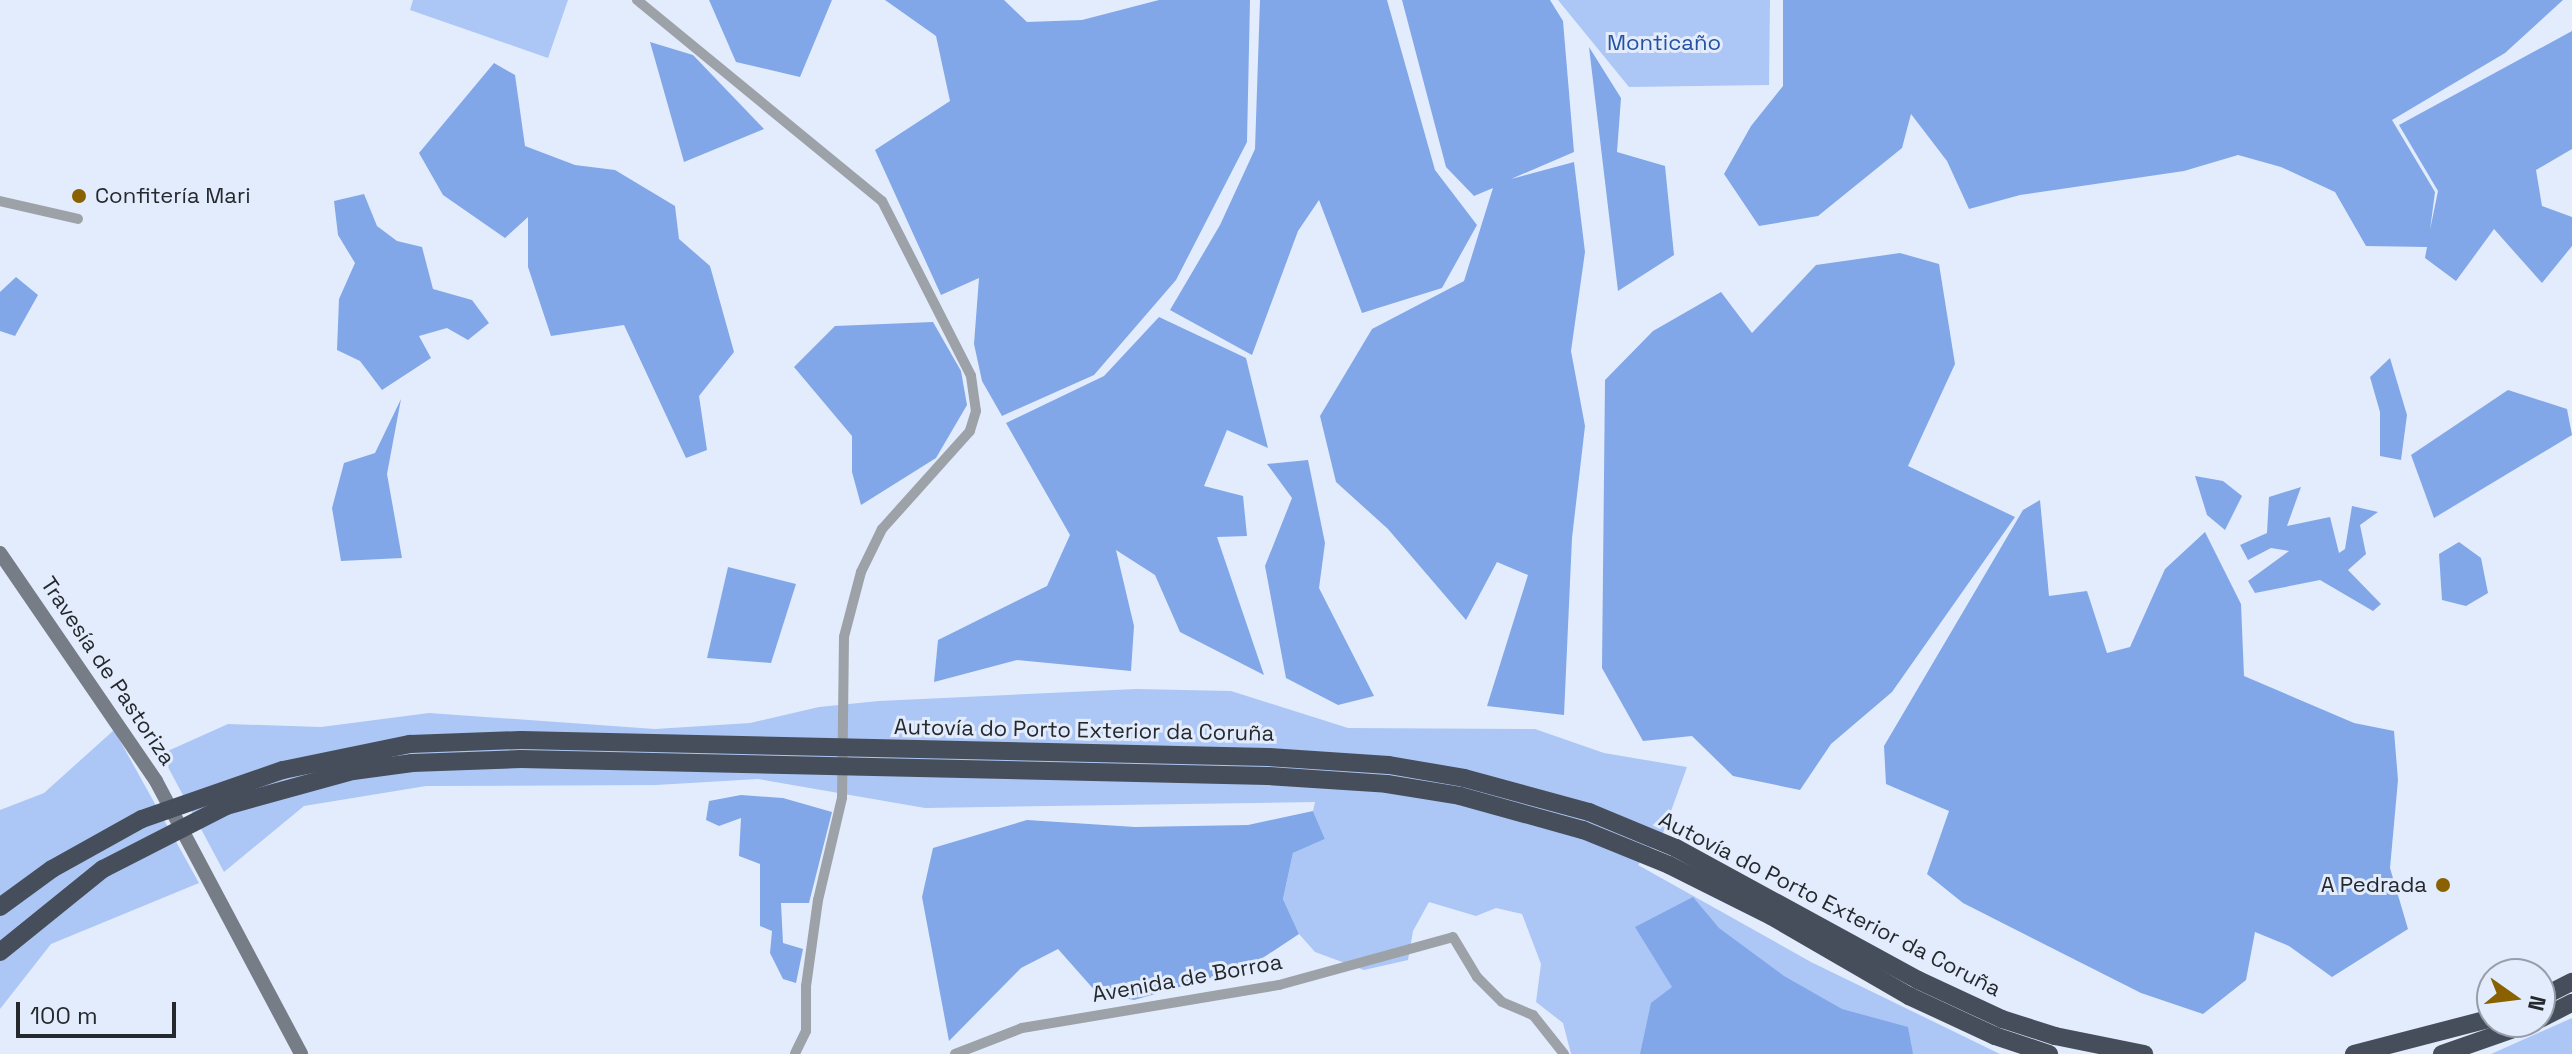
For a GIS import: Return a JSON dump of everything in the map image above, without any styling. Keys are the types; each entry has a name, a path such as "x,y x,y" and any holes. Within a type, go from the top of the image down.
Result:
{"highway":[{"name":"Autovía do Porto Exterior da Coruña","path":"0,907 52,869 142,819 283,770 410,744 521,740 1268,757 1389,765 1464,778 1589,812 1702,861 1918,980 2002,1019 2055,1036 2144,1054"},
{"name":"Autovía do Porto Exterior da Coruña","path":"0,952 103,869 226,806 353,771 412,763 521,759 1268,776 1446,794 1583,830 1669,865 1771,916 1909,996 1995,1036 2049,1054"},
{"path":"2354,1054 2476,1022"},
{"path":"2442,1054 2488,1038"}],"main road":[{"name":"Travesía de Pastoriza","path":"0,553 156,781 301,1054"}],"street":[{"path":"637,0 882,201 971,376 976,411 970,431 882,529 861,572 844,637 842,798 818,900 806,1031 795,1054"},
{"path":"0,201 78,219"},
{"name":"Avenida de Borroa","path":"955,1054 1022,1028 1279,985 1453,937 1477,977 1502,1002 1533,1015 1564,1054"}],"green space":[{"path":"413,0 568,0 548,58 410,10"},
{"name":"Monticaño","path":"1558,0 1770,0 1769,85 1629,87"},
{"path":"1136,689 1231,691 1348,728 1535,729 1604,753 1687,767 1663,833 1638,865 1811,962 2000,1054 1571,1054 1563,1023 1536,1002 1541,964 1522,914 1496,908 1476,916 1429,902 1413,931 1408,960 1364,970 1315,952 1299,934 1283,899 1293,853 1325,839 1313,811 1315,802 925,808 758,779 656,785 426,786 304,806 224,872 161,754 228,724 321,727 429,713 655,729 750,723 819,707 879,701"},
{"path":"114,730 199,883 51,944 0,1009 0,810 44,793"},
{"path":"2572,1018 2572,1054 2491,1054 2527,1038 2556,1038 2556,1025"}],"shaded area":[{"path":"709,0 832,0 800,77 736,62"},
{"path":"885,0 1004,0 1027,22 1082,20 1159,0 1250,0 1247,142 1176,280 1094,375 1002,416 982,381 974,344 979,278 941,295 875,150 950,101 936,36"},
{"path":"1260,0 1387,0 1435,170 1477,225 1442,288 1362,313 1319,200 1298,231 1252,355 1170,310 1220,225 1255,149"},
{"path":"1402,0 1550,0 1563,21 1574,152 1511,179 1574,162 1585,252 1571,351 1585,426 1572,538 1564,715 1487,706 1528,575 1497,562 1466,620 1388,529 1336,482 1320,416 1372,329 1464,281 1493,188 1474,196 1446,167"},
{"path":"1783,0 2563,0 2505,53 2392,120 2435,192 2430,230 2438,191 2399,125 2572,31 2572,149 2536,170 2542,206 2572,217 2572,246 2542,283 2494,229 2456,281 2425,258 2427,247 2366,246 2335,192 2281,167 2238,155 2184,171 2020,195 1969,209 1947,161 1911,114 1902,148 1818,216 1759,226 1724,174 1751,126 1783,86"},
{"path":"650,42 693,55 764,129 684,162"},
{"path":"1589,47 1621,98 1617,152 1665,166 1674,255 1618,291"},
{"path":"494,63 515,75 525,146 575,165 615,170 675,206 679,239 710,266 734,352 699,396 707,450 686,458 624,325 551,336 528,267 528,217 505,238 443,195 419,153"},
{"path":"364,194 377,226 397,241 422,247 433,289 472,300 489,323 468,340 447,328 419,336 431,358 382,390 360,361 337,350 339,299 355,263 338,235 334,201"},
{"path":"1900,253 1939,264 1955,364 1908,466 2015,517 1892,692 1831,744 1800,790 1733,776 1692,736 1643,741 1602,668 1605,380 1653,331 1721,292 1752,333 1816,265"},
{"path":"16,277 38,295 15,336 0,331 0,292"},
{"path":"1159,317 1246,358 1268,448 1227,430 1204,486 1243,496 1247,536 1217,537 1264,675 1180,632 1155,575 1116,550 1134,626 1131,671 1017,660 934,682 938,640 1047,586 1070,535 1006,423 1104,376"},
{"path":"933,322 961,371 967,405 936,458 861,505 852,472 852,436 794,367 835,326"},
{"path":"2390,358 2407,415 2401,460 2380,456 2380,412 2370,377"},
{"path":"2508,390 2567,409 2572,435 2434,518 2411,455"},
{"path":"401,399 387,474 402,558 341,561 332,508 344,463 375,453"},
{"path":"1308,460 1325,543 1319,588 1374,696 1338,705 1286,678 1265,566 1292,498 1267,464"},
{"path":"2195,476 2223,481 2242,496 2225,530 2207,515"},
{"path":"2301,487 2287,526 2330,517 2339,553 2345,549 2352,506 2378,512 2360,525 2366,554 2348,570 2381,604 2373,611 2320,580 2255,593 2248,581 2289,551 2271,548 2248,560 2240,545 2267,533 2269,497"},
{"path":"2040,500 2049,596 2087,591 2107,653 2130,647 2165,569 2205,532 2241,604 2244,676 2354,723 2394,731 2398,780 2390,868 2408,929 2332,977 2289,946 2255,932 2246,980 2203,1014 2141,993 1963,903 1927,874 1949,811 1886,784 1884,746 2023,510"},
{"path":"2459,542 2481,558 2488,593 2466,606 2442,600 2439,554"},
{"path":"728,567 796,584 771,663 707,658"},
{"path":"741,795 783,798 832,812 809,903 781,903 783,943 803,949 796,983 783,979 770,953 772,931 760,926 760,864 739,856 741,818 719,826 706,820 709,801"},
{"path":"1313,811 1325,839 1293,853 1283,899 1299,934 1249,967 1134,1000 1097,993 1058,949 1021,968 949,1041 922,897 933,848 1027,820 1135,827 1248,825"},
{"path":"1693,897 1719,928 1784,976 1842,1009 1908,1027 1913,1054 1640,1054 1651,1003 1672,987 1635,927"}],"place":[{"name":"Confitería Mari","path":"79,196"},
{"name":"A Pedrada","path":"2443,885"}]}
